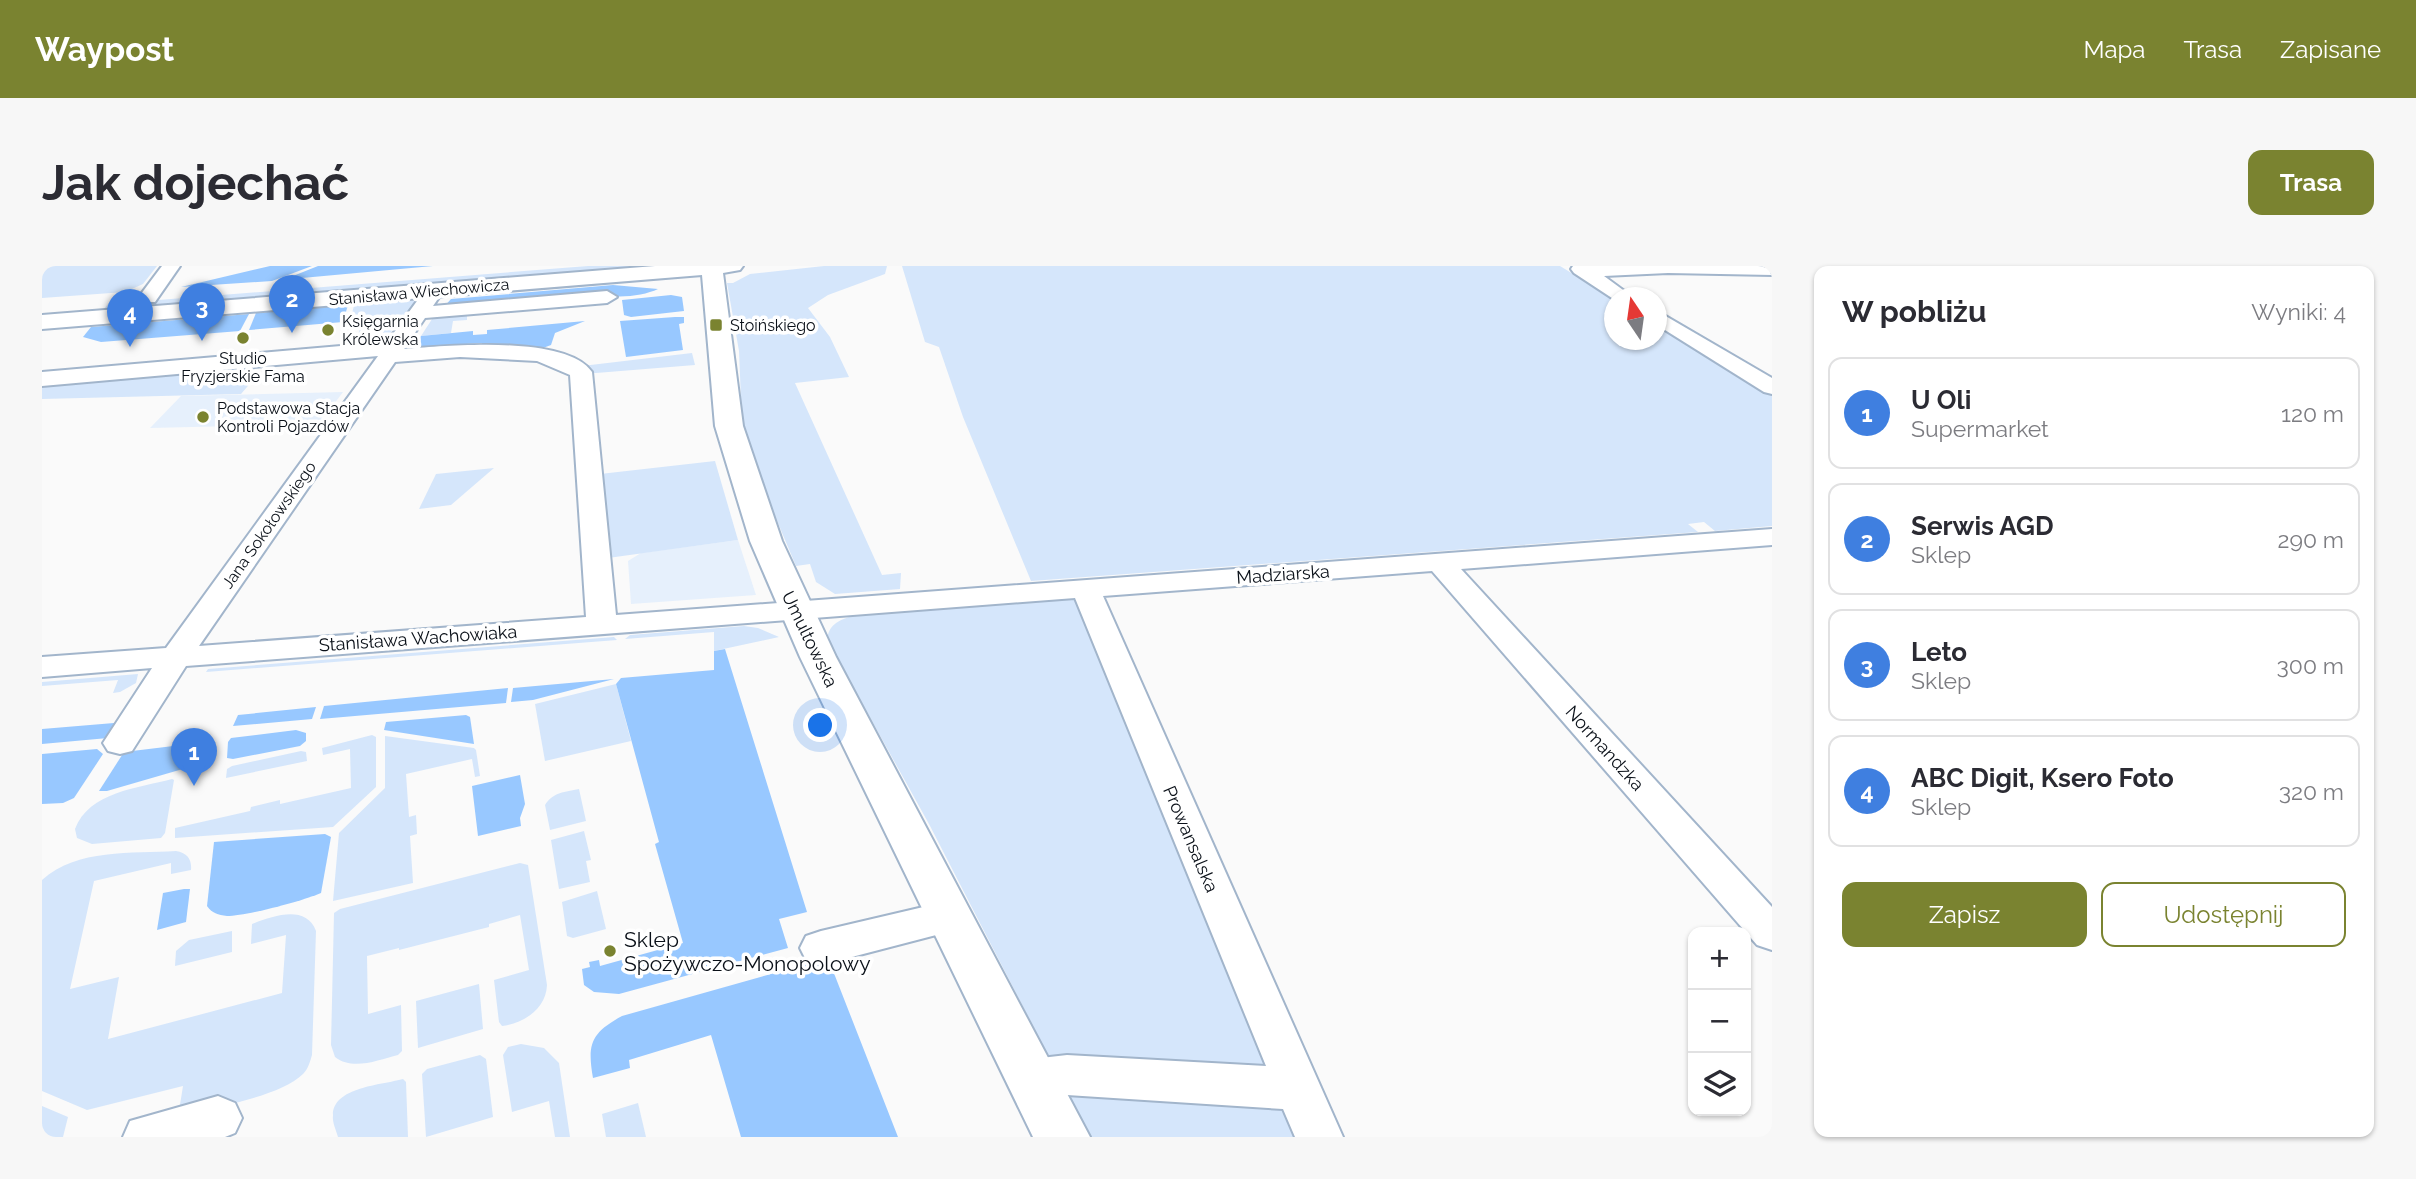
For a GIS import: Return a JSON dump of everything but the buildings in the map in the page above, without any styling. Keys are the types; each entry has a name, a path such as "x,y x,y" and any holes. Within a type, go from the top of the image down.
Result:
{"street":[{"path":"148,298 171,266"},
{"name":"Stanisława Wiechowicza","path":"42,306 548,266"},
{"name":"Stanisława Wiechowicza","path":"42,322 719,267"},
{"name":"Umultowska","path":"719,267 713,297 729,426 753,506 794,610 1062,1137"},
{"path":"1579,269 1660,267 1772,270"},
{"path":"1579,269 1608,287"},
{"path":"620,275 657,281 713,297"},
{"name":"Jana Sokołowskiego","path":"120,743 176,657 435,290"},
{"path":"419,313 607,297"},
{"path":"1667,323 1772,387"},
{"path":"42,379 391,352 499,350 568,365 582,376 601,617"},
{"path":"1738,366 1772,365"},
{"name":"Madziarska","path":"794,610 1769,540"},
{"name":"Normandzka","path":"1439,562 1772,934"},
{"name":"Prowansalska","path":"1085,588 1297,1089 1320,1137"},
{"name":"Stanisława Wachowiaka","path":"42,667 601,617 794,610"},
{"path":"821,948 950,917"},
{"path":"1032,1079 1067,1075 1297,1089"},
{"path":"147,1137 218,1118"}],"shaded area":[{"path":"42,266 157,266 143,284 125,292 42,298"},
{"path":"270,266 312,266 272,281 181,287"},
{"path":"318,266 433,266 291,279"},
{"path":"588,266 663,266 100,314 108,304"},
{"path":"824,266 887,266 885,274 828,295 808,308 830,337 849,377 795,383 882,575 901,573 900,589 835,594 816,582 810,564 796,566 754,466 742,424 739,351 727,283 733,283 750,274"},
{"path":"902,266 1560,266 1604,293 1604,350 1667,350 1667,330 1772,394 1772,526 1715,531 1704,522 1688,524 1698,532 1031,581 963,417 939,347 925,342"},
{"path":"613,285 658,289 625,296 607,296 592,291 454,303 452,308 442,309 451,299"},
{"path":"671,295 682,297 684,311 631,317 624,315 622,300"},
{"path":"416,300 407,316 350,320 354,306"},
{"path":"348,305 343,322 249,330 256,313"},
{"path":"467,313 467,320 453,321 451,333 421,336 434,316"},
{"path":"249,314 240,331 101,342 83,337 91,327"},
{"path":"684,317 684,323 679,324 683,350 626,357 620,321"},
{"path":"400,320 384,342 355,347 361,324"},
{"path":"585,321 555,333 551,345 535,351 482,348 482,343 421,347 418,352 410,352 421,336 473,331 473,335 487,334 487,330"},
{"path":"692,353 695,365 596,373 590,373 582,366"},
{"path":"215,372 213,377 223,376 221,383 253,380 241,394 42,399 42,385"},
{"path":"343,392 319,424 150,428 181,396"},
{"path":"715,461 738,540 608,558 600,474"},
{"path":"494,468 451,505 419,509 436,474"},
{"path":"738,540 756,595 631,604 628,561 641,553"},
{"path":"1077,590 1322,1137 1090,1137 929,824 827,640 833,625 858,614"},
{"path":"744,626 758,628 779,637 714,651 714,632 625,639 630,635"},
{"path":"614,637 617,640 206,672 208,669"},
{"path":"725,649 807,912 779,919 788,948 619,994 594,992 584,985 582,969 590,967 589,962 599,960 600,966 683,943 655,844 659,842 616,684 621,678 714,670 714,651"},
{"path":"138,674 136,683 113,693 118,680 42,686 42,682"},
{"path":"614,679 533,700 511,702 513,688"},
{"path":"616,684 631,741 545,761 535,704"},
{"path":"508,688 506,703 320,719 324,706"},
{"path":"316,707 312,719 233,726 238,715"},
{"path":"466,715 470,717 474,744 384,730 386,722"},
{"path":"126,722 108,738 42,744 42,729"},
{"path":"296,730 306,733 306,741 300,746 227,758 228,742 231,738"},
{"path":"372,735 376,737 376,787 333,827 175,838 175,828 250,811 251,807 280,800 280,804 351,788 350,749 323,755 322,748"},
{"path":"385,736 474,748 480,776 475,777 472,759 406,774 409,817 416,815 417,834 410,836 413,883 333,901 339,833 385,788"},
{"path":"198,743 202,749 200,764 99,791 124,752"},
{"path":"97,749 103,754 74,798 63,803 42,804 42,754"},
{"path":"306,752 307,761 226,778 227,769 232,766"},
{"path":"520,775 525,804 520,818 521,826 478,836 472,786"},
{"path":"174,780 165,833 161,838 92,844 77,838 75,829 82,817 103,799"},
{"path":"579,789 586,821 550,830 545,805 556,795"},
{"path":"584,831 591,860 586,861 590,882 559,889 551,840"},
{"path":"325,834 331,837 321,893 274,908 236,915 218,914 207,906 214,842"},
{"path":"176,851 188,857 191,870 171,874 171,863 94,881 70,989 119,977 108,1039 282,993 286,935 251,944 252,924 288,914 305,917 316,931 312,1055 308,1068 292,1082 278,1089 244,1101 178,1117 183,1086 87,1110 42,1091 42,880 72,862 88,858 123,853"},
{"path":"520,863 528,865 547,985 546,994 538,1008 518,1022 502,1026 499,1022 494,980 529,970 520,915 489,924 489,927 367,956 368,1014 401,1005 402,1051 398,1055 358,1064 335,1057 331,1045 334,913 340,909"},
{"path":"190,889 186,922 157,930 163,893"},
{"path":"597,891 606,929 573,938 567,936 562,902"},
{"path":"232,931 232,952 175,966 176,951 189,940"},
{"path":"828,958 898,1137 741,1137 711,1035 629,1060 630,1068 593,1078 591,1048 594,1041 604,1028 622,1016"},
{"path":"479,984 483,1029 418,1048 416,1001"},
{"path":"521,1044 544,1048 559,1063 570,1137 555,1137 549,1101 512,1112 503,1055 508,1047"},
{"path":"480,1055 486,1059 493,1117 426,1137 422,1074 427,1069"},
{"path":"403,1079 406,1082 408,1137 338,1137 333,1115 341,1098 360,1089"},
{"path":"638,1103 646,1137 606,1137 602,1114"},
{"path":"42,1106 68,1117 63,1137 42,1137"}],"place":[{"name":"Stoińskiego","path":"716,325"},
{"name":"Księgarnia Królewska","path":"328,330"},
{"name":"Serwis AGD","path":"292,333"},
{"name":"Studio Fryzjerskie Fama","path":"243,338"},
{"name":"Leto","path":"202,341"},
{"name":"ABC Digit, Ksero Foto","path":"130,347"},
{"name":"Podstawowa Stacja Kontroli Pojazdów","path":"203,417"},
{"name":"U Oli","path":"194,786"},
{"name":"Sklep Spożywczo-Monopolowy","path":"610,951"}]}
